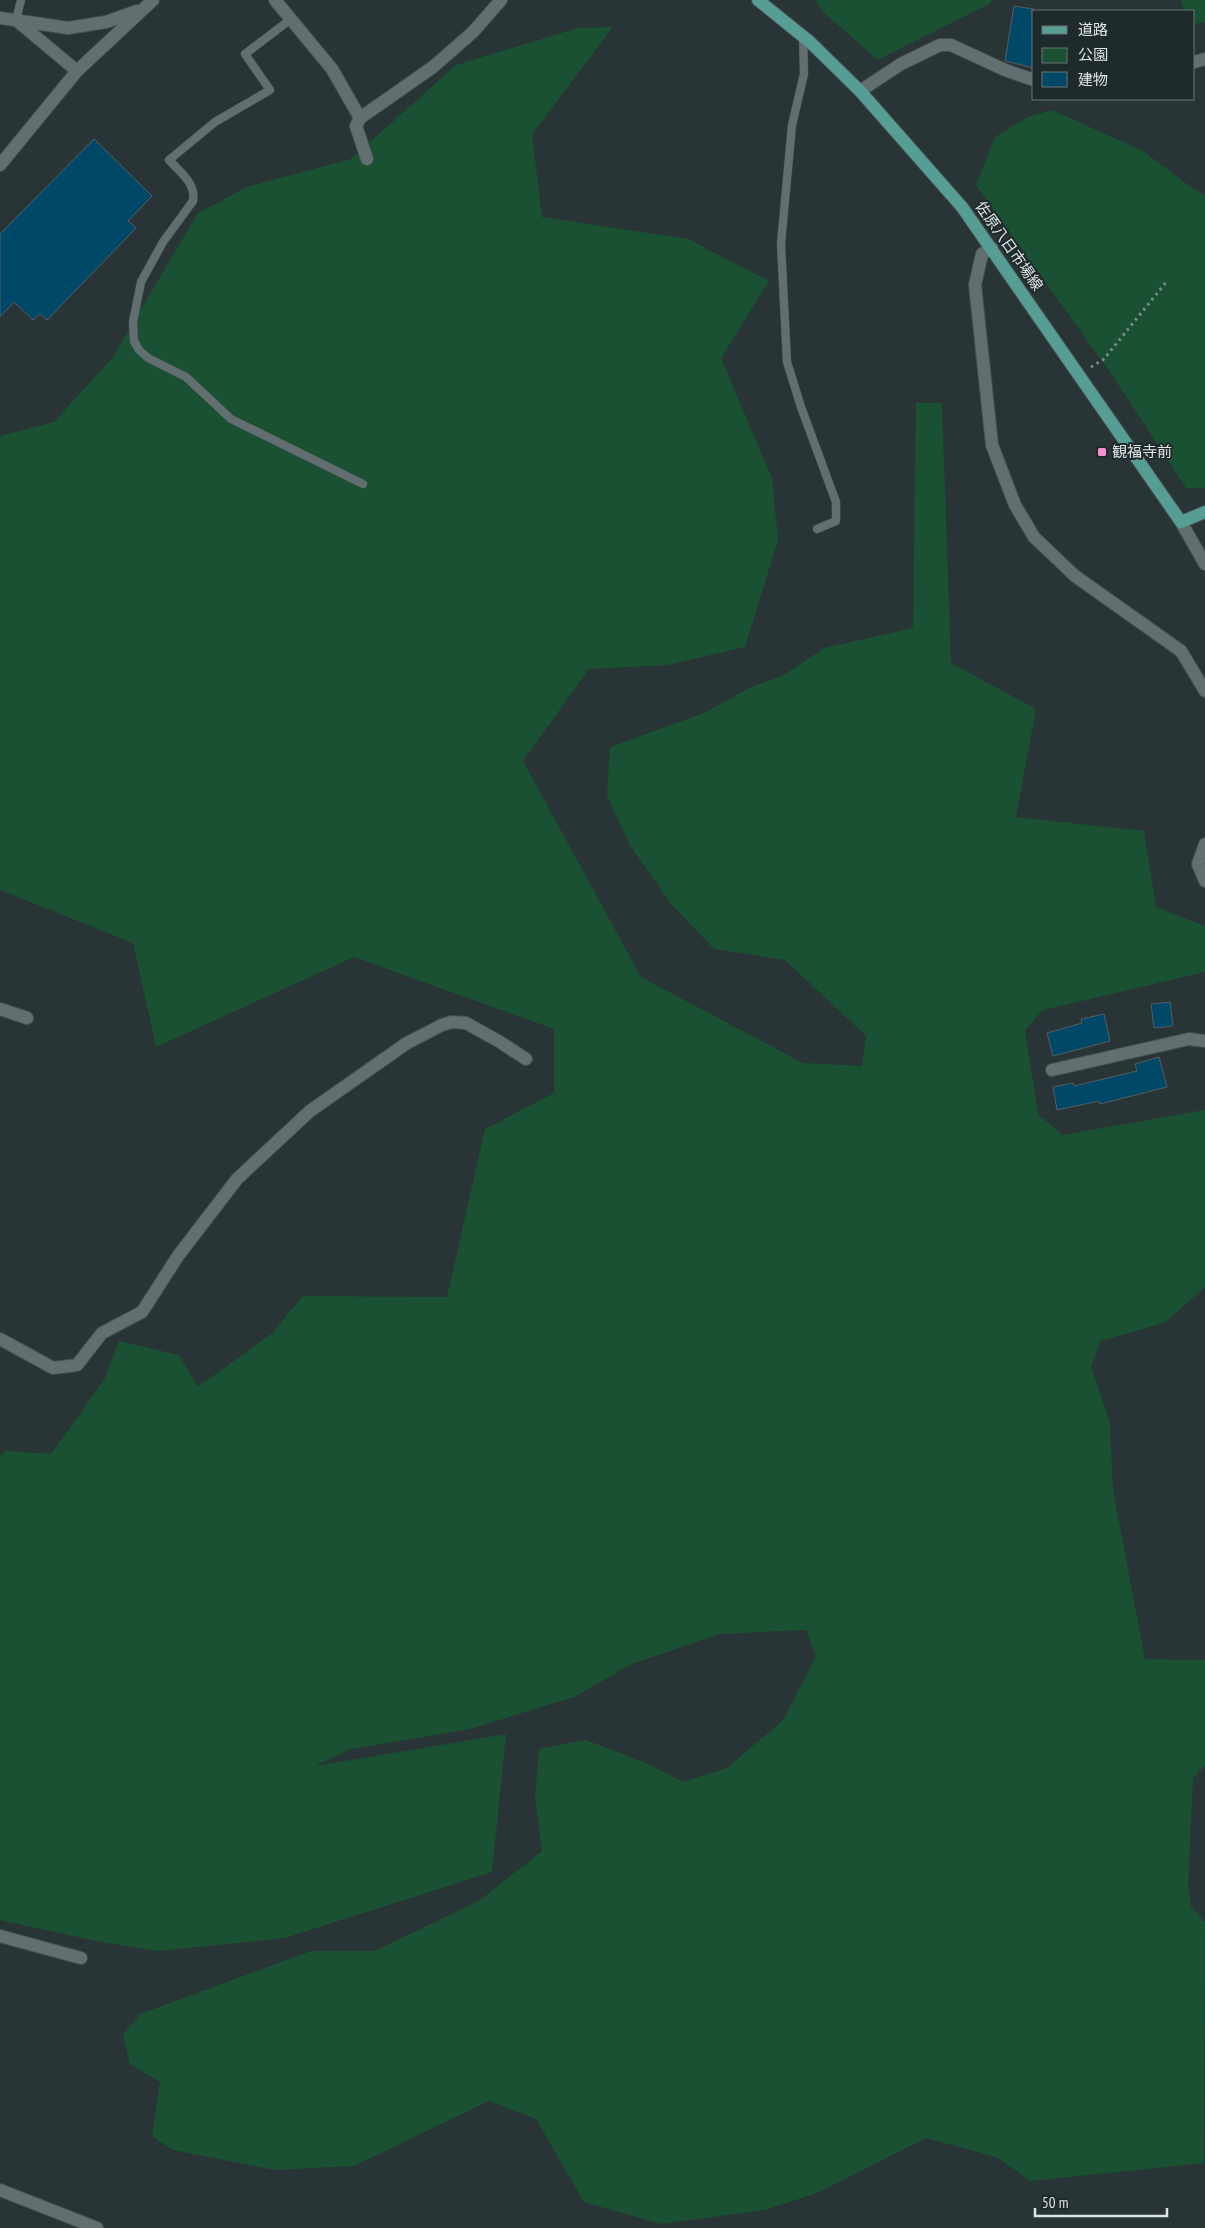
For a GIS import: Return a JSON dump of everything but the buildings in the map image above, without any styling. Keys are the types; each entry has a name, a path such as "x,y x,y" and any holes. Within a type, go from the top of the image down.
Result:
{"main road":[{"name":"佐原八日市場線","path":"758,0 803,37 860,91 937,177 992,248 1182,522"},
{"path":"1182,522 1205,512"}],"street":[{"path":"0,165 77,71 153,0"},
{"path":"275,0 332,69 360,118"},
{"path":"367,159 356,126 360,118 433,67 473,32 502,0"},
{"path":"0,18 68,28 106,22 142,10"},
{"path":"16,20 77,71"},
{"path":"860,91 901,64 940,45 951,45 1005,70 1032,79"},
{"path":"992,248 982,254 975,285 992,445 1015,505 1034,537 1075,576 1181,651 1205,691"},
{"path":"1182,522 1205,564"},
{"path":"1205,844 1198,864 1205,881"},
{"path":"0,1009 27,1018"},
{"path":"0,1339 53,1368 77,1365 102,1332 142,1312 178,1256 237,1179 310,1112 407,1043 442,1025 452,1022 466,1023 492,1037 526,1060"},
{"path":"1052,1070 1189,1039 1205,1041"},
{"path":"0,1936 81,1958"},
{"path":"0,2190 97,2228"}],"lane":[{"path":"16,20 21,0"},
{"path":"291,19 246,54 270,90 215,122 169,160 191,184 194,193 192,200 163,242 141,282 133,322 134,341 139,350 148,358 186,377 231,419 363,484"},
{"path":"803,37 804,74 792,125 781,244 787,362 801,407 836,502 836,521 817,529"}],"path":[{"path":"1104,359 1167,281"}],"green space":[{"path":"814,0 991,0 991,3 878,60 824,13"},
{"path":"1181,0 1205,0 1205,22 1195,24 1195,10 1184,10"},
{"path":"613,27 532,134 542,217 688,239 769,281 721,358 772,478 778,540 745,647 668,665 589,669 523,761 641,977 803,1063 862,1066 866,1036 785,960 714,949 671,904 629,844 607,795 610,747 704,713 749,688 784,675 824,648 913,628 916,403 942,403 951,663 1036,709 1016,817 1144,831 1156,907 1205,926 1205,972 1043,1010 1025,1030 1038,1114 1062,1135 1205,1110 1205,1287 1166,1322 1101,1341 1091,1366 1110,1423 1113,1490 1145,1659 1205,1660 1205,1766 1193,1778 1188,1885 1191,1906 1205,1922 1204,2163 1031,2181 996,2157 926,2138 817,2193 765,2210 660,2224 584,2202 536,2119 489,2101 354,2166 275,2170 173,2150 152,2136 160,2082 130,2064 123,2035 140,2014 311,1951 375,1951 480,1900 542,1851 535,1797 539,1749 586,1740 646,1763 683,1782 727,1768 783,1720 816,1656 806,1630 720,1634 632,1664 574,1697 470,1729 351,1749 315,1766 506,1734 492,1872 285,1938 158,1951 96,1941 0,1920 0,1456 6,1451 51,1454 104,1380 119,1341 179,1355 198,1387 272,1333 303,1296 447,1297 485,1129 554,1093 554,1029 354,957 156,1047 133,943 0,890 0,436 54,422 112,358 198,213 247,187 351,159 456,65 578,28"},
{"path":"1052,110 1143,151 1195,190 1205,195 1205,488 1186,488 1114,378 976,185 995,137 1028,117"}],"place":[{"name":"観福寺前","path":"1102,452"}]}
